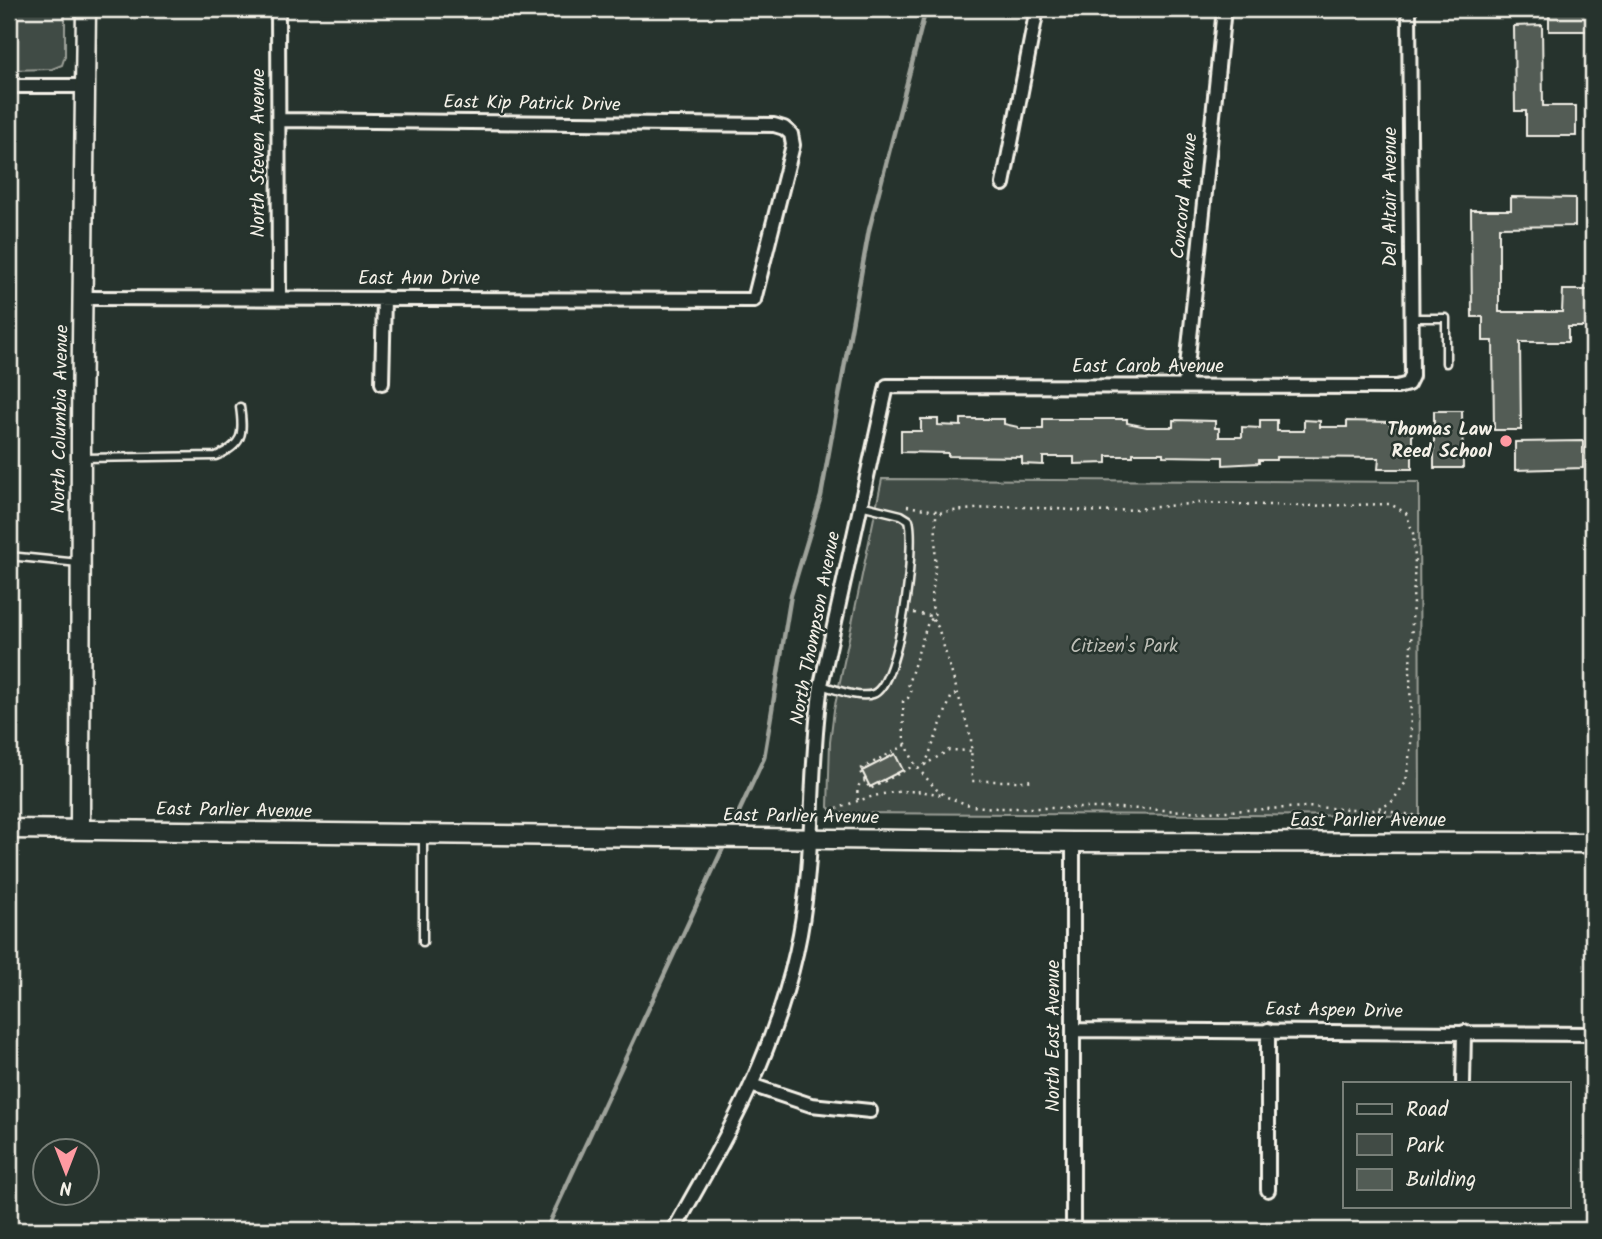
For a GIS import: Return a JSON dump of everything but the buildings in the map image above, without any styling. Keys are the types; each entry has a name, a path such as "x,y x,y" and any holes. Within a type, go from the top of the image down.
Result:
{"street":[{"name":"North Columbia Avenue","path":"80,830 80,458 86,9"},
{"name":"North Steven Avenue","path":"278,9 279,297"},
{"path":"1003,184 1037,9"},
{"name":"Concord Avenue","path":"1185,386 1224,9"},
{"name":"Del Altair Avenue","path":"1408,384 1412,376 1409,9"},
{"path":"9,86 85,86"},
{"name":"East Kip Patrick Drive","path":"279,120 774,125 784,128 791,134 793,145 754,300"},
{"name":"East Ann Drive","path":"83,298 754,300"},
{"path":"382,383 384,298"},
{"name":"East Carob Avenue","path":"887,386 1397,387 1408,384"},
{"name":"North Thompson Avenue","path":"674,1230 751,1085 778,1013 800,935 806,889 815,727 821,685 887,386"},
{"name":"East Parlier Avenue","path":"9,829 1073,842 1593,843"},
{"name":"North East Avenue","path":"1073,842 1073,1230"},
{"name":"East Aspen Drive","path":"1074,1030 1593,1034"},
{"path":"1268,1030 1268,1190"},
{"path":"1463,1082 1464,1032"},
{"path":"751,1085 811,1105 870,1111"}],"lane":[{"path":"1411,318 1446,318 1446,363"},
{"path":"80,458 216,456 230,450 240,439 243,429 240,407"},
{"path":"821,685 862,695 878,692 891,666 905,611 910,565 909,520 901,515 860,505"},
{"path":"9,556 80,563"},
{"path":"423,834 423,942"}],"path":[{"path":"899,504 942,512 1008,506 1105,512 1198,503 1301,506 1390,504 1401,509 1406,513 1413,533 1415,558 1410,666 1411,743 1406,782 1388,808 1392,811"},
{"path":"927,510 933,514 934,520 935,570 931,605 935,612 933,618 971,738 971,781 1035,779"},
{"path":"934,520 942,512"},
{"path":"905,611 933,618"},
{"path":"933,618 928,621 908,684 911,689 908,698 903,701 902,721 906,746 916,767 927,782 947,797"},
{"path":"925,765 952,695 958,694"},
{"path":"906,746 859,770 870,789 925,765 949,750 971,751"},
{"path":"858,800 859,786 865,781"},
{"path":"830,812 883,793 914,790 929,791 972,806 996,808 1118,807 1208,812 1323,807 1392,811 1420,816"},
{"path":"1374,810 1391,803"}],"green space":[{"path":"9,9 65,9 65,56 62,65 52,69 9,70"},
{"name":"Citizen's Park","path":"882,479 1419,482 1420,816 834,813 828,807 834,710"}],"waterway":[{"path":"731,829 764,758 791,595 821,496 869,230 926,9"},
{"path":"546,1230 723,848"}],"place":[{"name":"Thomas Law Reed School","path":"1506,441"}]}
